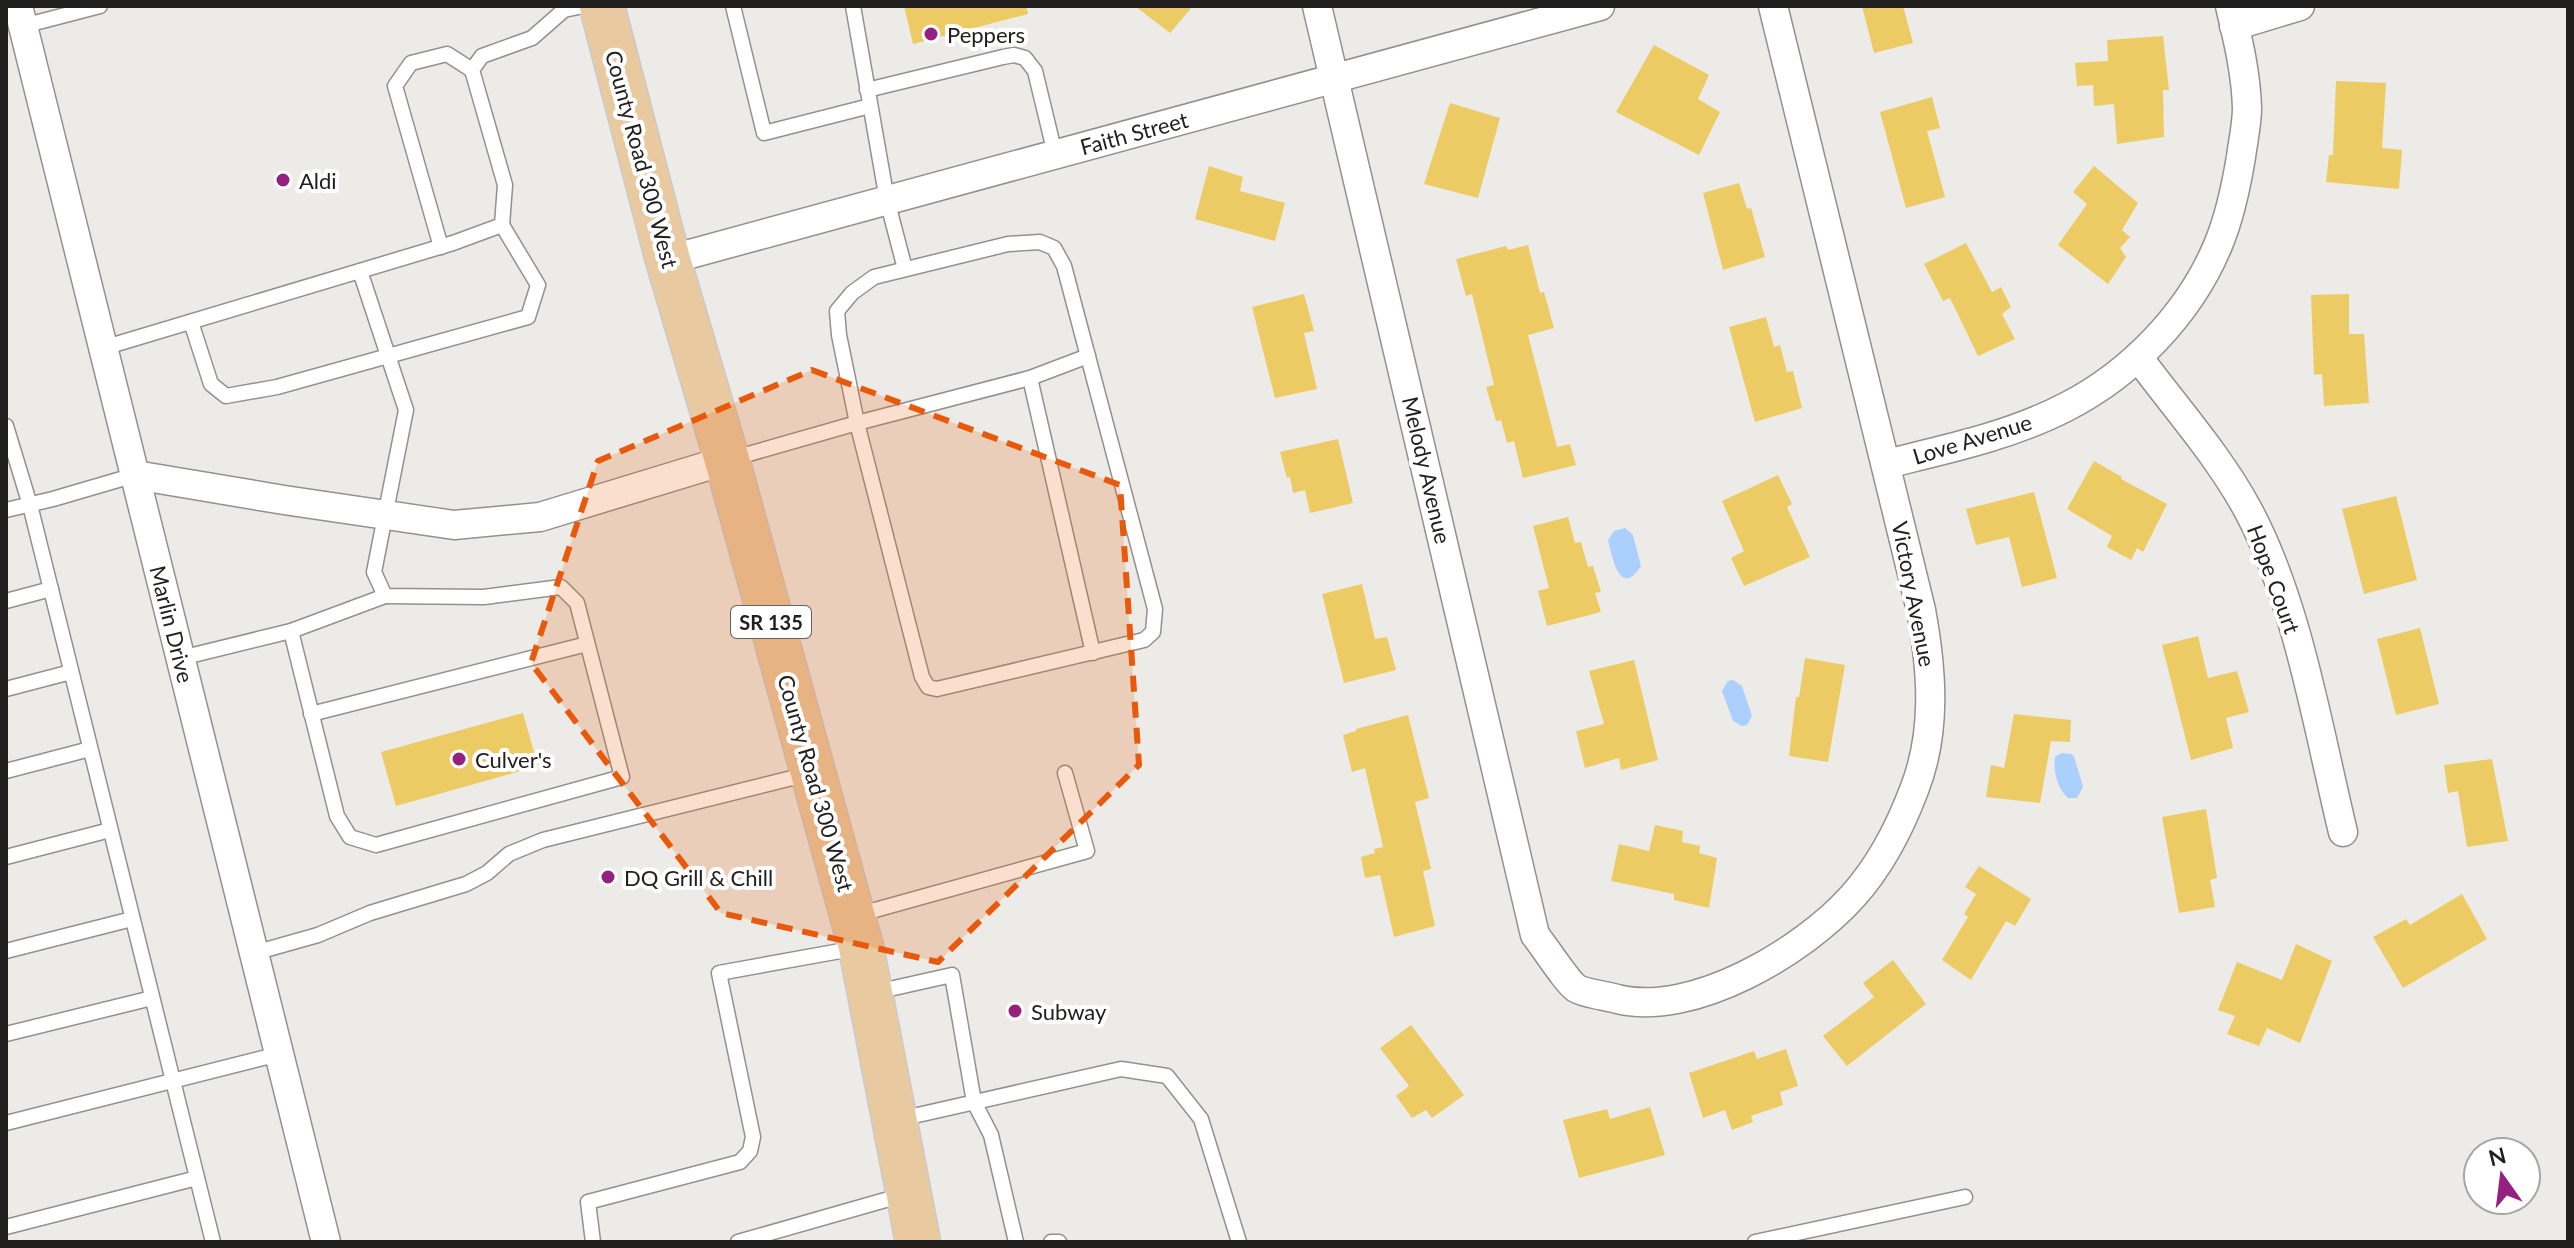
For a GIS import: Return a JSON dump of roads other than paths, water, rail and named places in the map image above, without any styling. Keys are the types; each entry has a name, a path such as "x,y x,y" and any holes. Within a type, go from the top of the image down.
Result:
{"main road":[{"name":"County Road 300 West","path":"602,6 668,260 727,460 857,931 872,993 918,1242"}],"street":[{"name":"Melody Avenue","path":"1317,6 1535,935"},
{"name":"Faith Street","path":"668,260 1600,6"},
{"name":"Victory Avenue","path":"1535,935 1576,989 1635,1003 1661,1001 1732,982 1774,960 1836,912 1869,876 1890,843 1915,788 1926,747 1932,699 1930,655 1921,610 1773,6"},
{"path":"2232,16 2300,6"},
{"name":"Marlin Drive","path":"20,16 326,1242"},
{"name":"Love Avenue","path":"1886,464 2017,429 2068,406 2138,357 2169,323 2204,272 2218,245 2235,194 2247,110 2243,66 2232,16"},
{"name":"Hope Court","path":"2138,357 2233,484 2264,542 2299,649 2343,832"},
{"path":"135,475 454,525 540,517 727,460"}],"lane":[{"path":"20,16 100,6"},
{"path":"472,70 482,56 532,38 564,10 583,6"},
{"path":"733,6 764,133 870,106"},
{"path":"853,6 887,200 905,269"},
{"path":"191,322 211,384 226,396 277,387 528,317 538,285 502,225 505,185 472,70 447,54 411,63 395,86 441,247"},
{"path":"867,90 1003,57 1014,55 1025,58 1035,71 1055,154"},
{"path":"103,348 441,247 502,225"},
{"path":"1040,242 1054,248 1064,266 1088,356 1155,609 1153,632 1144,640 1093,653 937,689 928,687 922,677 857,423 837,311 852,293 874,277 1008,244 1040,242"},
{"path":"360,271 406,410 374,572 385,596"},
{"path":"727,460 1030,378 1088,356"},
{"path":"1030,378 1093,653"},
{"path":"6,426 30,505 213,1242"},
{"path":"6,510 135,475"},
{"path":"181,658 291,631 385,596 484,597 561,587 577,603 622,777 376,845 350,837 337,816 291,631"},
{"path":"6,601 51,589"},
{"path":"311,714 587,644"},
{"path":"6,689 71,672"},
{"path":"6,771 90,749"},
{"path":"254,953 318,935 370,913 466,884 487,873 509,854 543,840 812,773"},
{"path":"593,1242 588,1202 740,1162 750,1151 753,1137 719,973 857,931 1087,851 1065,773"},
{"path":"6,857 110,830"},
{"path":"6,951 132,919"},
{"path":"872,993 952,975 974,1102 991,1135 1016,1242"},
{"path":"6,1034 152,998"},
{"path":"6,1123 279,1054"},
{"path":"896,1120 1121,1069 1167,1076 1201,1119 1239,1242"},
{"path":"6,1227 197,1178"},
{"path":"738,1242 910,1193"},
{"path":"1755,1242 1965,1197"},
{"path":"1051,1242 1059,1242"}],"water":[{"path":"1625,528 1633,535 1641,566 1628,578 1618,572 1608,540 1614,531"},
{"path":"1733,680 1742,686 1752,716 1747,725 1733,721 1722,691 1728,681"},
{"path":"2061,753 2074,756 2083,787 2077,798 2068,798 2064,794 2055,773 2055,757"}],"place":[{"name":"Peppers","path":"931,34"},
{"name":"Aldi","path":"283,180"},
{"name":"Culver's","path":"459,759"},
{"name":"DQ Grill & Chill","path":"608,877"},
{"name":"Subway","path":"1015,1011"}]}
